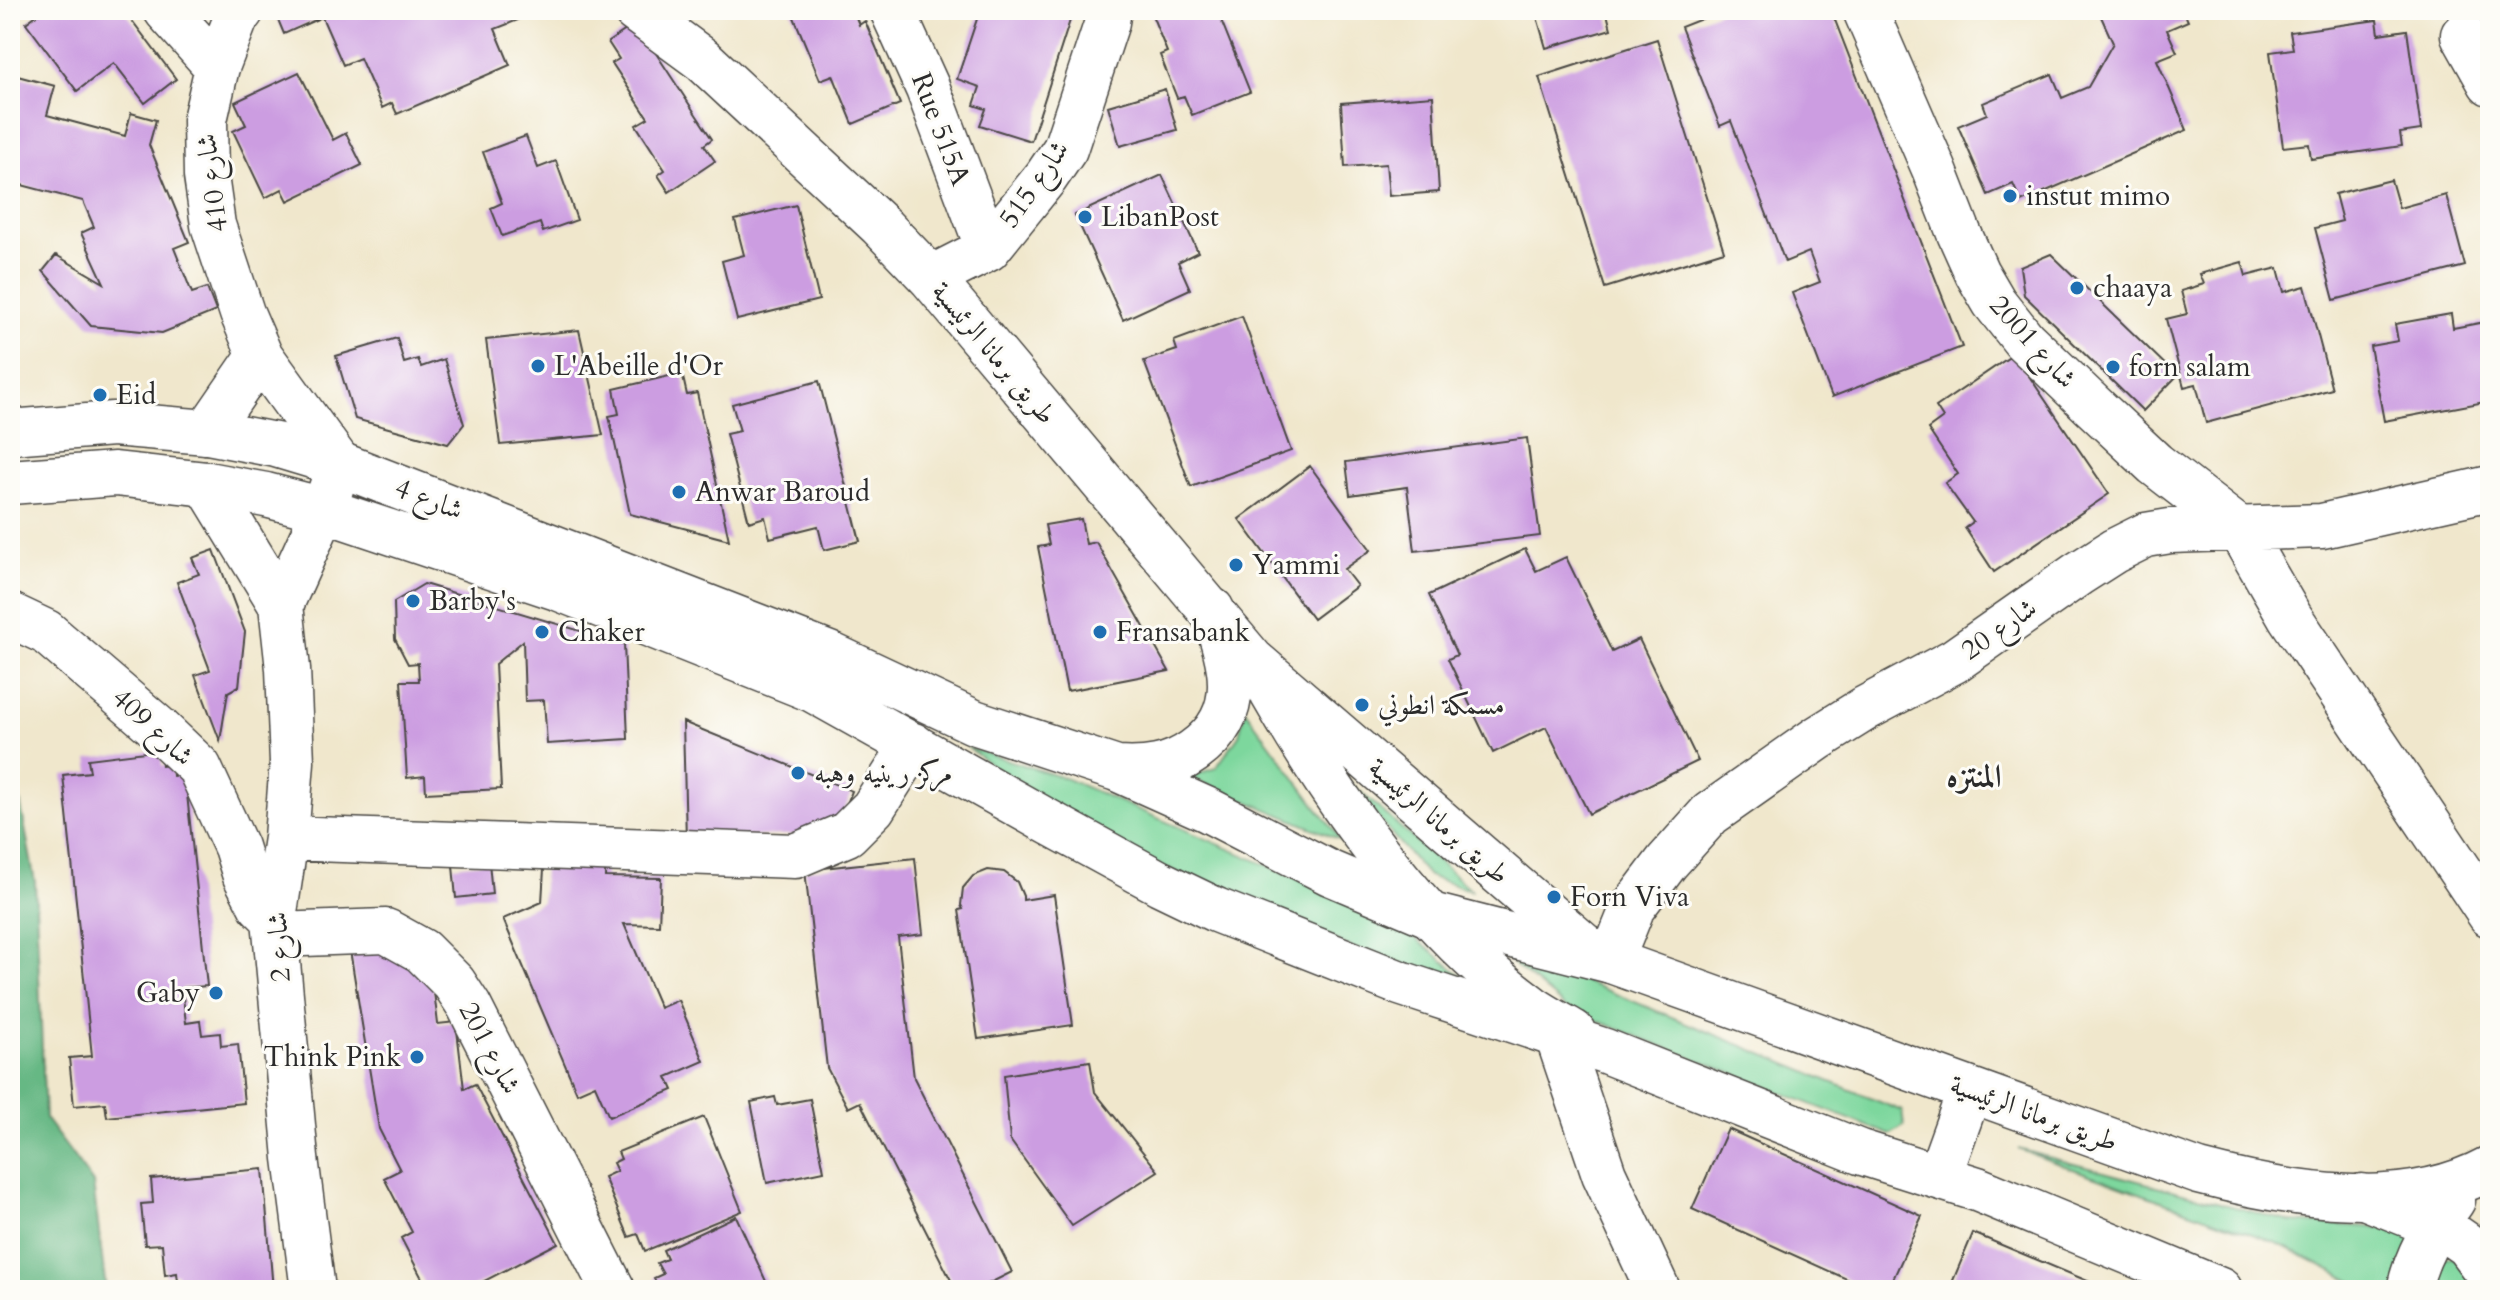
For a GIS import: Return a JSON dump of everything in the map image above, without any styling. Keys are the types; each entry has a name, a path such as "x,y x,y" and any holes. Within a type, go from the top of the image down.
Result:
{"street":[{"path":"166,10 217,67"},
{"name":"شارع 410","path":"242,10 217,67 205,120 206,176 213,225 242,313 260,355 339,464"},
{"name":"طريق برمانا الرئيسية","path":"635,10 703,60 880,225 931,278 1252,660 1604,959 2199,1172 2279,1189 2320,1195 2362,1196 2416,1193 2478,1175"},
{"name":"Rue 515A","path":"892,10 928,89 988,249"},
{"name":"شارع 515","path":"931,278 988,249 1065,149 1109,10"},
{"name":"شارع 2001","path":"1865,10 1959,233 1994,302 2024,340 2155,464 2239,529"},
{"path":"2463,35 2490,83"},
{"path":"207,432 260,355"},
{"name":"شارع 4","path":"10,432 113,424 207,432 276,445 339,464 821,672"},
{"path":"281,605 324,510 339,464"},
{"name":"شارع 4","path":"10,482 115,474 207,484 266,495 324,510 821,672"},
{"name":"شارع 2","path":"207,484 281,605 288,669 292,762 275,927 296,1158 313,1290"},
{"name":"شارع 20","path":"1604,959 1633,907 1667,862 1710,814 1866,708 1954,661 2114,551 2146,535 2170,531 2322,526 2490,488"},
{"path":"2239,529 2290,617 2490,915"},
{"path":"1117,769 1139,770 1169,764 1201,746 1220,725 1226,714 1230,678 1223,638 1212,610"},
{"name":"شارع 409","path":"10,615 46,632 199,767 236,847 245,876 275,927"},
{"path":"1252,660 1322,775 1427,914 1475,961 1533,1008 1605,1051"},
{"path":"821,672 913,745 1160,883 1216,910 1400,983 1605,1051 1860,1152 1991,1195 2220,1290"},
{"path":"821,672 1117,769 1208,810 1330,873 1427,914 1604,959"},
{"path":"286,838 795,856 847,834 873,808 913,745"},
{"name":"شارع 201","path":"275,927 386,931 422,951 439,967 469,1006 613,1290"},
{"path":"1557,1035 1604,1174 1658,1290"},
{"path":"1939,1176 1970,1090"},
{"path":"2409,1290 2417,1260 2436,1225 2478,1175"},
{"path":"2362,1196 2436,1225 2467,1245 2490,1276"}],"green space":[{"path":"1245,710 1341,840 1189,777 1216,768 1239,735"},
{"path":"967,747 1067,779 1392,919 1510,1015 1080,831"},
{"path":"10,771 18,790 35,882 45,1118 93,1183 106,1290 10,1290"},
{"path":"1338,772 1472,891 1428,876"},
{"path":"1490,944 1524,946 1581,980 1902,1111 1904,1126 1890,1135 1567,1009"},
{"path":"2018,1149 2291,1222 2415,1230 2397,1290 2370,1290 2277,1243"},
{"path":"2454,1258 2478,1290 2418,1290 2435,1260"}],"building":[{"path":"43,10 124,10 176,79 145,103 114,63 77,91 26,23"},
{"path":"274,10 514,10 518,20 495,29 510,65 397,114 392,103 382,108 360,58 343,65 322,17 284,34"},
{"path":"791,10 853,10 859,25 865,21 900,104 853,124 833,75 820,80"},
{"path":"980,10 1073,11 1031,141 980,125 986,109 974,105 980,87 957,79"},
{"path":"1150,10 1217,10 1250,92 1192,115 1184,96 1177,98 1160,55 1167,52"},
{"path":"1535,10 1606,10 1611,29 1546,48"},
{"path":"1724,10 1831,10 1962,347 1832,397 1792,293 1820,282 1809,252 1785,262 1731,121 1720,126 1681,27"},
{"path":"2098,10 2183,10 2188,21 2167,30 2177,52 2157,60 2187,130 2021,202 2013,184 1988,195 1958,126 1987,114 1983,103 2052,74 2062,98 2088,87 2113,43"},
{"path":"2377,20 2379,34 2407,30 2421,130 2400,133 2402,146 2311,159 2309,144 2283,147 2270,52 2293,49 2290,32"},
{"path":"629,28 634,37 642,32 712,139 704,145 715,161 669,192 658,175 665,170 636,125 648,118 612,63 619,59 608,42"},
{"path":"1657,39 1724,251 1605,288 1539,77"},
{"path":"299,72 333,140 346,133 362,165 288,201 282,189 265,198 233,131 246,125 235,102"},
{"path":"10,74 55,86 47,115 125,136 131,113 156,120 149,145 189,242 174,248 192,293 207,288 216,311 162,333 91,326 43,271 56,255 104,283 81,233 94,227 83,201 10,182"},
{"path":"1165,89 1177,130 1120,146 1108,106"},
{"path":"1433,96 1439,192 1389,196 1386,164 1345,167 1341,103"},
{"path":"526,136 538,168 556,161 577,220 543,232 540,223 502,236 491,208 502,203 483,152"},
{"path":"1162,175 1198,252 1178,262 1190,289 1123,320 1075,215"},
{"path":"2391,180 2399,208 2446,195 2465,266 2334,300 2315,228 2342,221 2335,194"},
{"path":"796,205 819,300 737,320 722,261 744,255 735,220"},
{"path":"2051,254 2177,376 2143,411 2024,295 2020,267"},
{"path":"2242,262 2246,276 2278,268 2284,292 2305,286 2332,389 2206,423 2196,384 2184,387 2166,319 2187,314 2181,291 2204,284 2200,274"},
{"path":"2451,314 2453,328 2490,321 2490,401 2384,421 2370,346 2398,341 2395,324"},
{"path":"1242,316 1291,451 1191,487 1144,361 1177,350 1174,341"},
{"name":"L'Abeille d'Or","path":"579,330 603,435 500,445 486,340"},
{"path":"397,338 404,363 418,359 421,367 444,359 464,424 448,444 355,419 336,356"},
{"path":"2014,354 2109,494 1994,572 1965,528 1973,522 1945,483 1958,474 1928,429 1943,418 1936,407"},
{"path":"682,373 687,395 697,393 729,540 630,514 609,416 619,414 614,389"},
{"path":"819,381 860,541 824,550 818,526 770,538 765,517 749,522 726,434 740,431 732,404"},
{"path":"1527,438 1540,536 1415,551 1407,487 1350,495 1346,462"},
{"path":"1310,466 1371,550 1344,569 1357,586 1313,619 1239,519"},
{"path":"1081,519 1086,544 1096,542 1169,671 1067,691 1038,547 1049,545 1045,525"},
{"path":"1525,549 1536,571 1566,557 1612,652 1639,639 1698,761 1589,814 1546,727 1493,753 1448,659 1457,655 1429,595"},
{"path":"214,550 245,632 239,686 228,692 220,741 195,675 210,670 177,582 199,574 192,558"},
{"path":"424,584 624,644 628,739 547,744 544,700 525,701 523,641 495,664 501,789 426,793 425,776 407,778 401,681 419,681 418,663 408,664 395,639 394,602"},
{"path":"683,722 852,791 841,819 811,834 686,839"},
{"path":"161,750 162,766 172,765 173,776 185,775 207,986 182,988 186,1023 200,1021 202,1035 220,1033 221,1046 238,1044 244,1103 107,1117 105,1103 74,1106 69,1058 92,1056 63,775 90,772 88,759"},
{"path":"606,855 605,877 661,878 659,925 624,924 660,1008 678,1000 704,1061 667,1077 673,1090 609,1117 595,1085 577,1093 503,919 542,902 544,869"},
{"path":"915,858 923,934 898,937 914,1078 1012,1272 976,1290 956,1290 860,1102 848,1108 827,1068 805,870"},
{"path":"489,862 492,894 456,898 453,866"},
{"path":"988,870 1004,872 1017,882 1023,900 1054,895 1073,1025 978,1039 959,910 963,909 963,888 973,876"},
{"path":"388,938 433,984 438,1024 456,1022 464,1089 475,1084 558,1243 467,1290 428,1290 401,1238 412,1232 384,1178 400,1170 379,1129 349,944"},
{"path":"1090,1061 1095,1092 1158,1171 1072,1226 1010,1140 1004,1075"},
{"path":"775,1097 777,1105 810,1099 824,1171 767,1183 751,1102"},
{"path":"704,1117 742,1211 645,1251 638,1234 629,1237 604,1177 617,1171 613,1163 621,1159 618,1152"},
{"path":"1728,1129 1922,1216 1888,1290 1871,1290 1692,1209"},
{"path":"263,1169 273,1290 179,1290 177,1273 165,1275 162,1244 145,1245 141,1204 153,1203 151,1179"},
{"path":"736,1216 770,1290 659,1290 654,1278 663,1274 657,1263 667,1259 663,1250"},
{"path":"1973,1233 2109,1290 1949,1290"}],"place":[{"name":"instut mimo","path":"2010,196"},
{"name":"LibanPost","path":"1085,217"},
{"name":"chaaya","path":"2077,288"},
{"name":"L'Abeille d'Or","path":"538,366"},
{"name":"forn salam","path":"2113,367"},
{"name":"Eid","path":"100,395"},
{"name":"Anwar Baroud","path":"679,492"},
{"name":"Yammi","path":"1236,565"},
{"name":"Barby's","path":"413,601"},
{"name":"Chaker","path":"542,632"},
{"name":"Fransabank","path":"1100,632"},
{"name":"مسمكة انطوني","path":"1362,705"},
{"name":"مركز رينيه وهبه","path":"798,773"},
{"name":"Forn Viva","path":"1554,897"},
{"name":"Gaby","path":"216,993"},
{"name":"Think Pink","path":"417,1057"}],"district":[{"name":"المنتزه","path":"1974,777"}]}
